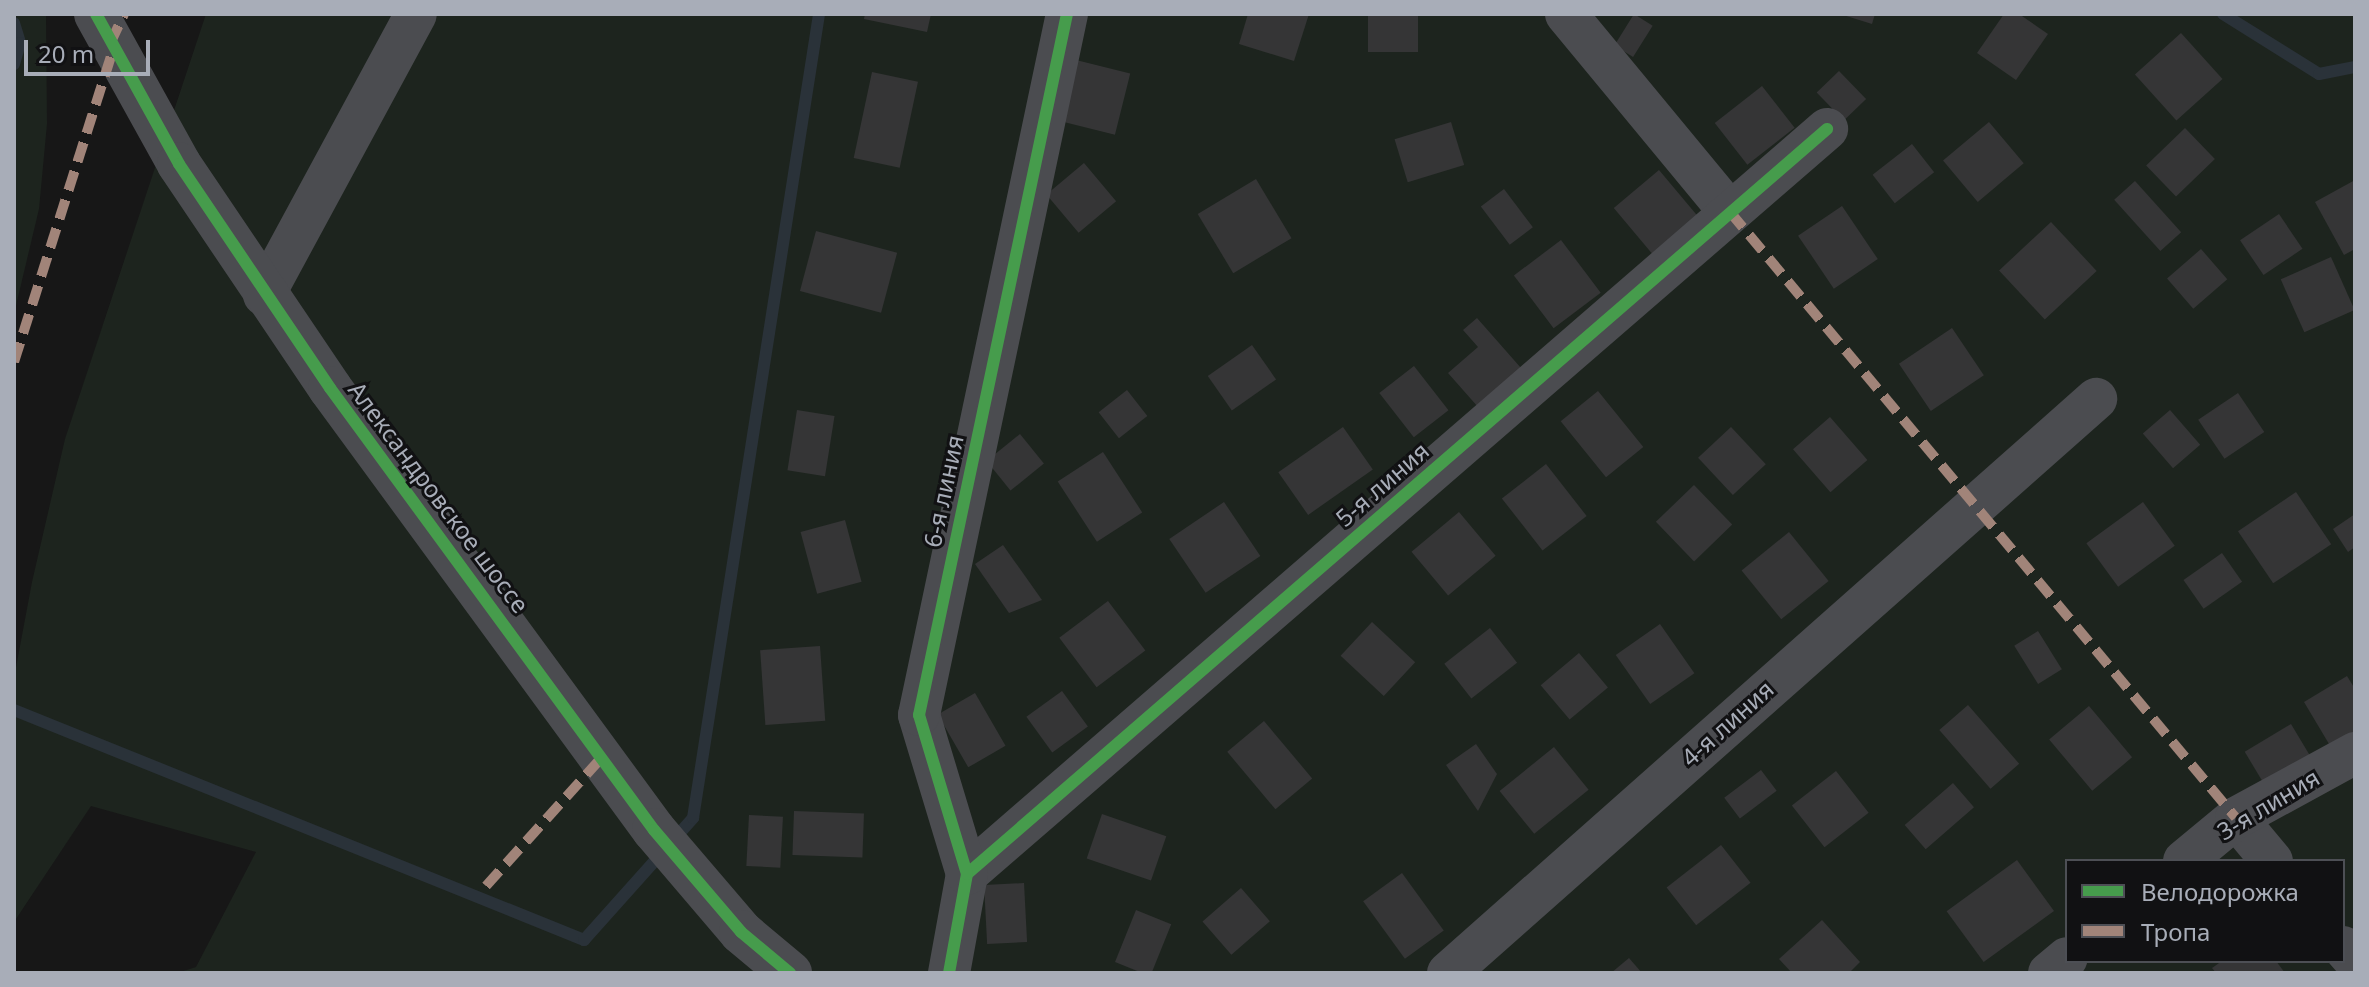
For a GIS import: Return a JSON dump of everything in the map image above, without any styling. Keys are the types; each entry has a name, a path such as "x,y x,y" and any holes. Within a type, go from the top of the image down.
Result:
{"street":[{"name":"Александровское шоссе","path":"96,14 179,164 264,295 654,830 741,932 790,973"},
{"path":"264,295 416,14"},
{"name":"6-я линия","path":"949,973 967,874 919,715 1067,14"},
{"path":"1566,14 1730,212"},
{"name":"5-я линия","path":"967,874 1827,129"},
{"name":"4-я линия","path":"1448,973 2007,474 2096,399"},
{"name":"3-я линия","path":"2186,859 2236,818 2355,753"},
{"path":"2236,818 2270,859"},
{"path":"2049,973 2065,960"}],"shaded area":[{"path":"14,14 46,14 47,124 39,209 14,314"},
{"path":"206,14 2355,14 2355,973 177,973 196,967 256,852 91,806 14,922 14,678 32,582 65,439"}],"building":[{"path":"865,14 931,14 927,32 864,19"},
{"path":"1248,14 1309,14 1294,61 1239,44"},
{"path":"1368,14 1418,14 1418,52 1368,52"},
{"path":"1634,14 1653,26 1633,57 1614,45"},
{"path":"1840,14 1875,14 1872,24"},
{"path":"2004,14 2019,14 2048,34 2016,80 1977,53"},
{"path":"2181,33 2222,79 2176,121 2135,74"},
{"path":"1072,59 1130,74 1115,135 1057,120"},
{"path":"1839,71 1866,99 1844,121 1817,93"},
{"path":"872,72 918,82 900,168 854,158"},
{"path":"1762,86 1795,128 1747,165 1715,123"},
{"path":"1451,122 1464,165 1408,182 1395,139"},
{"path":"1989,122 2024,163 1978,202 1943,161"},
{"path":"2185,128 2215,159 2176,196 2146,166"},
{"path":"1912,144 1934,172 1895,203 1873,175"},
{"path":"1084,163 1116,201 1079,233 1046,194"},
{"path":"1659,170 1699,217 1654,255 1614,208"},
{"path":"1256,179 1292,238 1233,273 1198,214"},
{"path":"2355,180 2355,249 2344,255 2315,202"},
{"path":"2135,181 2181,232 2160,251 2114,200"},
{"path":"1504,189 1533,227 1510,245 1481,206"},
{"path":"1842,206 1878,259 1834,289 1798,236"},
{"path":"2279,214 2302,249 2264,275 2240,240"},
{"path":"2051,222 2097,271 2045,319 1999,270"},
{"path":"816,231 897,253 881,313 800,291"},
{"path":"1561,240 1601,293 1554,328 1514,276"},
{"path":"2201,249 2227,279 2193,309 2167,279"},
{"path":"2331,257 2355,310 2304,332 2281,279"},
{"path":"1477,318 1521,368 1478,407 1448,373 1478,347 1463,330"},
{"path":"1952,328 1984,375 1931,411 1899,364"},
{"path":"1252,345 1276,379 1232,410 1208,376"},
{"path":"1414,366 1448,410 1414,437 1379,393"},
{"path":"1127,390 1147,416 1119,438 1099,412"},
{"path":"1598,391 1643,447 1606,477 1561,421"},
{"path":"2238,393 2264,432 2224,459 2198,420"},
{"path":"797,410 835,416 825,476 787,470"},
{"path":"2170,410 2200,445 2173,468 2143,434"},
{"path":"1830,417 1867,460 1830,492 1793,449"},
{"path":"1343,427 1373,470 1308,515 1278,472"},
{"path":"1731,427 1766,464 1733,495 1698,458"},
{"path":"1020,434 1044,464 1010,491 987,461"},
{"path":"1103,452 1142,512 1097,542 1058,481"},
{"path":"1546,464 1587,516 1543,550 1502,498"},
{"path":"1694,485 1732,525 1694,561 1656,522"},
{"path":"2296,492 2331,544 2273,583 2238,531"},
{"path":"1224,502 1260,556 1206,593 1169,539"},
{"path":"2143,502 2175,546 2118,587 2086,543"},
{"path":"1459,512 1496,556 1448,596 1412,552"},
{"path":"2355,514 2355,547 2348,552 2333,529"},
{"path":"845,520 862,582 817,594 801,532"},
{"path":"1789,532 1829,581 1781,619 1742,570"},
{"path":"1003,545 1042,600 1009,613 975,564"},
{"path":"2222,553 2242,582 2204,609 2183,580"},
{"path":"1108,601 1145,651 1097,687 1059,638"},
{"path":"1372,622 1415,662 1384,696 1341,656"},
{"path":"1660,624 1694,673 1650,704 1616,655"},
{"path":"1490,628 1517,663 1471,698 1444,664"},
{"path":"2038,631 2062,669 2038,684 2014,646"},
{"path":"820,646 825,721 765,725 760,650"},
{"path":"1579,653 1608,687 1570,720 1541,685"},
{"path":"2347,676 2355,689 2355,742 2335,754 2304,702"},
{"path":"1062,691 1088,727 1052,752 1026,717"},
{"path":"975,693 1005,746 968,767 938,714"},
{"path":"1968,705 2019,764 1990,789 1939,730"},
{"path":"2089,706 2132,757 2092,791 2049,739"},
{"path":"1264,721 1312,778 1275,809 1227,752"},
{"path":"2291,724 2311,757 2265,785 2245,752"},
{"path":"1476,744 1497,774 1478,811 1446,765"},
{"path":"1554,747 1589,790 1534,834 1500,791"},
{"path":"1761,770 1777,791 1740,818 1724,798"},
{"path":"1836,771 1869,813 1825,847 1792,805"},
{"path":"1953,783 1974,807 1926,849 1905,825"},
{"path":"794,811 864,813 862,857 792,855"},
{"path":"1102,814 1166,836 1151,881 1087,858"},
{"path":"749,815 783,817 780,868 746,866"},
{"path":"1721,845 1751,883 1696,925 1667,887"},
{"path":"2017,860 2054,911 1984,962 1947,911"},
{"path":"1402,873 1444,930 1405,959 1363,901"},
{"path":"1024,883 1027,942 987,944 984,885"},
{"path":"1241,888 1270,921 1231,955 1203,921"},
{"path":"1136,910 1171,924 1152,973 1142,973 1115,962"},
{"path":"1822,920 1860,962 1849,973 1792,973 1779,959"},
{"path":"1629,958 1642,973 1611,973"},
{"path":"2219,963 2278,963 2285,973 2216,973 2212,968"}],"waterway":[{"path":"14,710 584,940 693,818 819,14"},
{"path":"2223,14 2319,74 2355,67"},
{"path":"14,23 20,43 14,64"}],"marked path":[{"path":"110,44 124,14"},
{"path":"14,362 113,50"},
{"path":"1730,212 2236,818"},
{"path":"486,886 602,757"}],"cycle path":[{"path":"96,14 179,164 330,388 654,830 741,932 790,973"},
{"path":"949,973 967,874 919,715 1067,14"},
{"path":"967,874 1827,129"}]}
